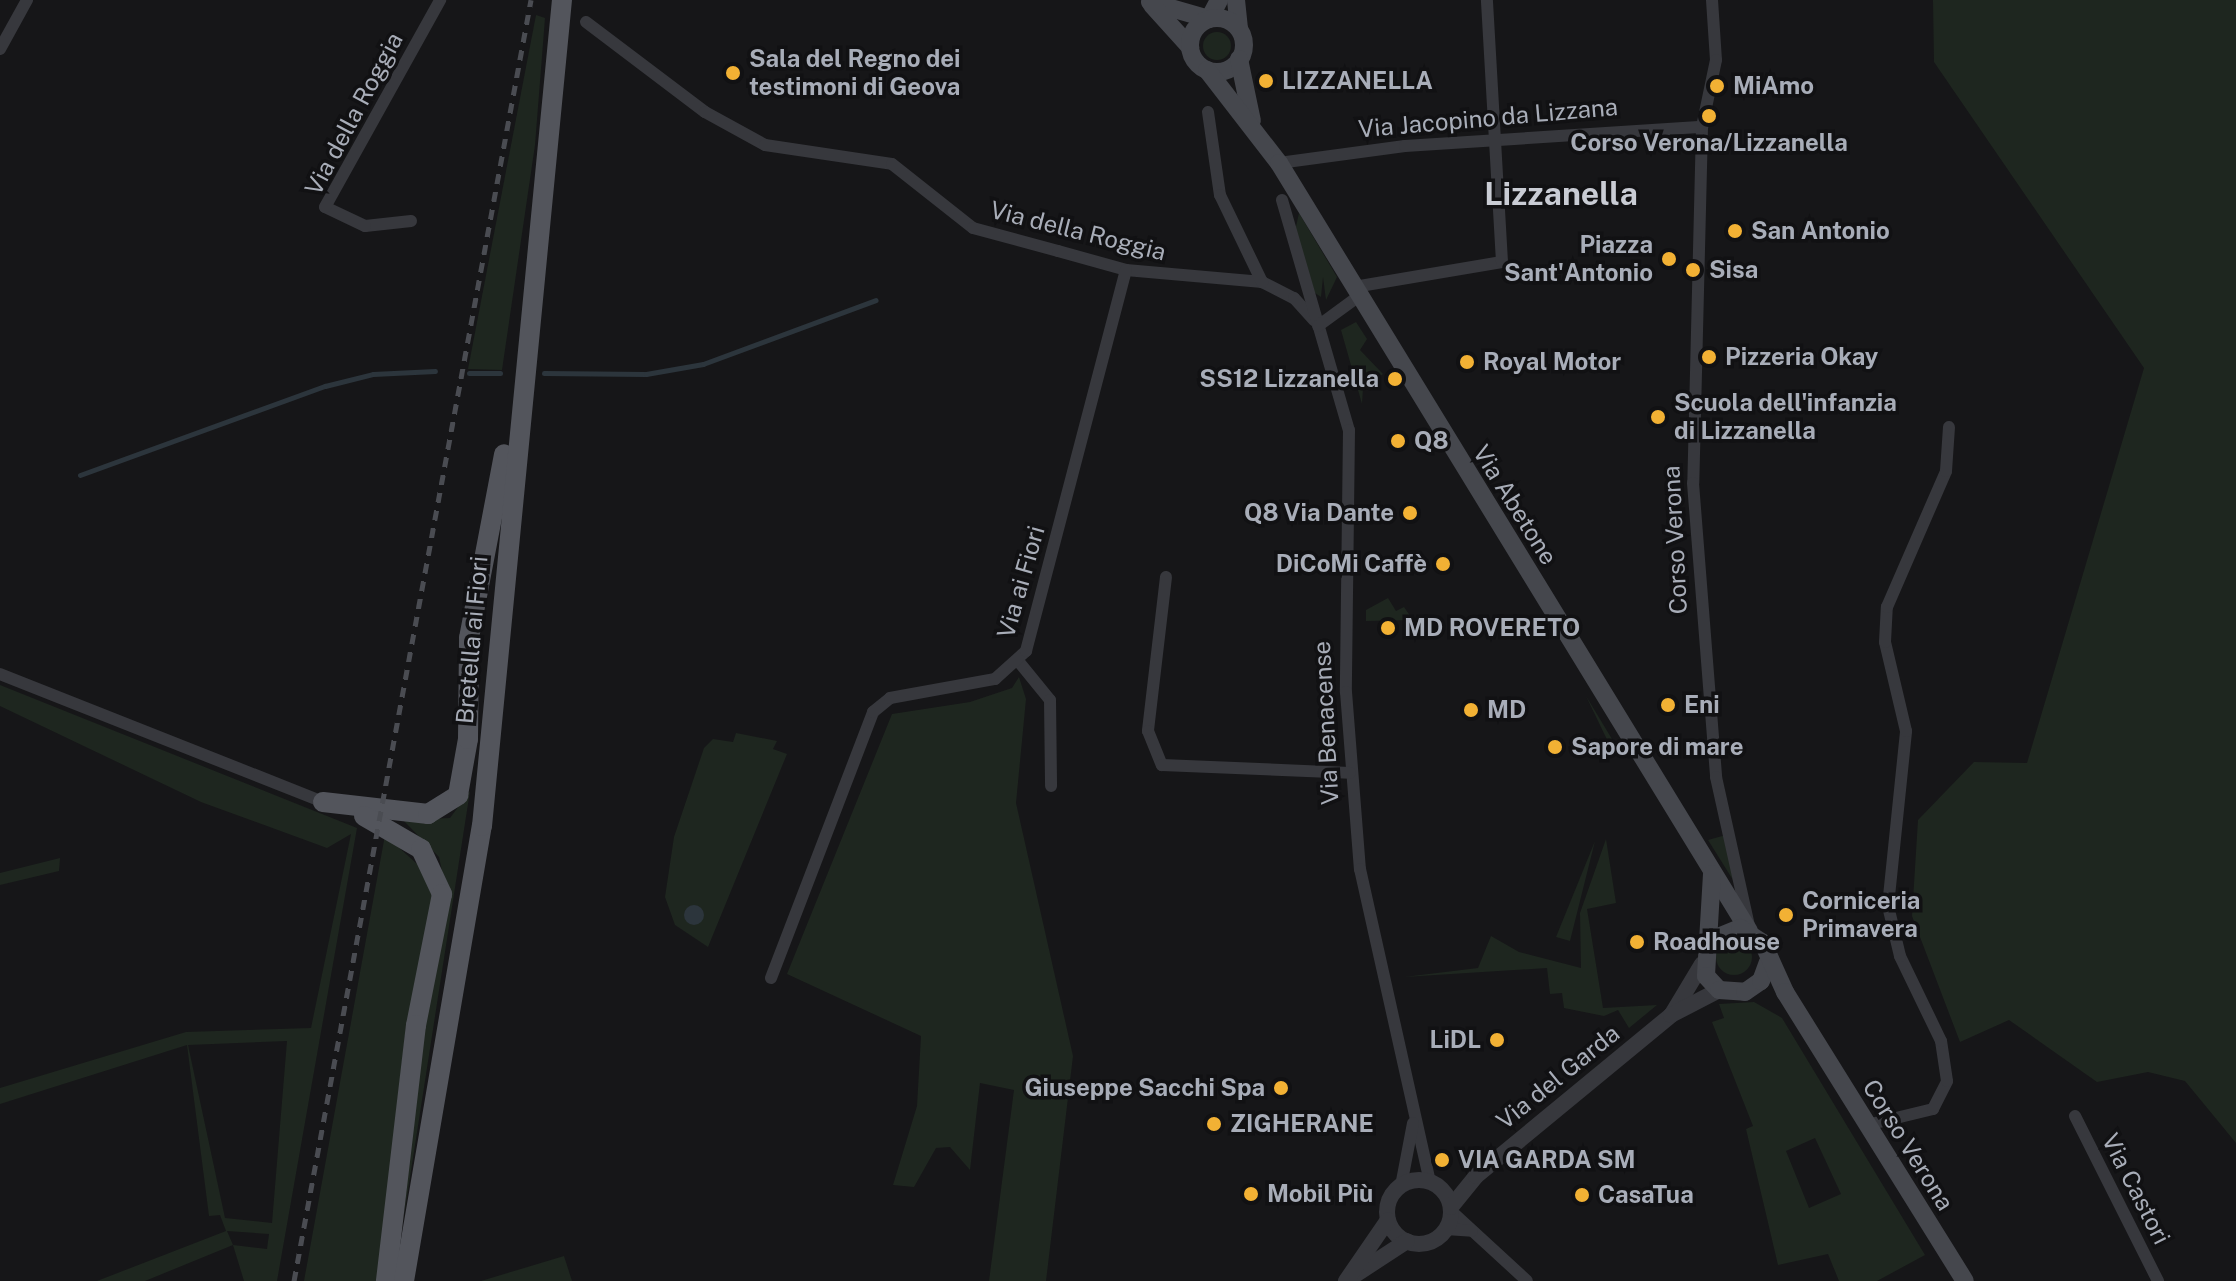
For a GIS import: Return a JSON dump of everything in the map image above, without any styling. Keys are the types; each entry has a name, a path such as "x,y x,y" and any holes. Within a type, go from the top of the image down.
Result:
{"main road":[{"name":"Bretella ai Fiori","path":"404,1281 482,826 523,364 562,0"},
{"path":"1190,47 1195,30 1209,19 1219,0"},
{"path":"1236,0 1239,59 1252,121"},
{"path":"1149,1 1239,29"},
{"path":"1149,1 1252,121"},
{"path":"1207,70 1221,71 1239,59"},
{"name":"Via Abetone","path":"1252,121 1749,931"},
{"path":"323,802 428,814 458,795 468,739 469,638 523,364"},
{"path":"323,802 405,835 428,858 442,894 416,1025 386,1281"},
{"path":"1712,874 1708,941 1702,964 1719,990 1753,988 1785,992"},
{"path":"1708,941 1731,928 1749,931 1763,943 1768,962 1753,988"},
{"name":"Corso Verona","path":"1768,962 1965,1281"}],"street":[{"path":"0,49 27,0"},
{"name":"Via della Roggia","path":"411,221 365,226 325,207 440,0"},
{"path":"1318,326 1356,292 1502,262 1487,0"},
{"name":"Corso Verona","path":"1712,0 1716,60 1702,127 1693,483 1716,777 1749,931"},
{"name":"Via della Roggia","path":"586,22 705,112 765,145 892,164 973,228 1126,270 1262,282 1294,298 1318,326"},
{"path":"1208,112 1220,195 1262,282"},
{"name":"Via Jacopino da Lizzana","path":"1279,163 1497,138 1702,127"},
{"name":"Via Benacense","path":"1282,200 1349,430 1350,773 1360,869 1411,1080 1414,1116"},
{"name":"Via ai Fiori","path":"771,978 873,712 890,698 995,679 1019,662 1037,621 1126,270"},
{"path":"1867,1125 1933,1109 1947,1081 1941,1041 1900,956 1888,906 1906,731 1885,659 1887,607 1946,471 1949,427"},
{"path":"1166,577 1148,731 1162,765 1350,773"},
{"path":"1019,662 1050,700 1051,786"},
{"path":"0,674 323,802"},
{"name":"Via del Garda","path":"1671,1015 1702,964"},
{"name":"Via del Garda","path":"1451,1209 1476,1176 1671,1015 1719,990"},
{"path":"1414,1116 1435,1185 1451,1209 1527,1281"},
{"path":"1346,1281 1388,1220 1401,1186 1414,1116"},
{"name":"Via Castori","path":"2075,1116 2158,1281"},
{"name":"Via del Garda","path":"1435,1185 1476,1176"},
{"path":"1401,1186 1435,1185"},
{"path":"1346,1281 1407,1241 1431,1241 1446,1229 1451,1209"},
{"path":"1388,1220 1407,1241"},
{"path":"1446,1229 1472,1231"}],"shaded area":[{"path":"1933,0 2236,0 2236,1143 2185,1081 2148,1072 2097,1082 2009,1020 1960,1042 1912,916 1918,820 1974,762 2027,763 2144,368 1934,62"},
{"path":"536,15 545,18 535,145 502,370 468,369"},
{"path":"1217,32 1227,36 1231,46 1227,56 1217,60 1207,56 1203,46 1207,36"},
{"path":"1299,213 1337,277 1326,300 1323,277 1321,297 1312,291 1295,231"},
{"path":"1356,322 1367,339 1360,350 1383,374 1363,388 1362,404 1341,330"},
{"path":"1388,598 1396,611 1404,607 1413,620 1366,621 1366,610"},
{"path":"1019,677 1026,699 1016,803 1073,1056 1046,1281 989,1281 1014,1090 980,1083 970,1170 950,1147 936,1148 914,1187 893,1185 917,1106 921,1036 787,974 892,714 970,702 1012,688"},
{"path":"0,685 357,828 277,1281 244,1281 233,1245 145,1281 97,1281 226,1231 220,1215 209,1216 187,1045 0,1104 0,1088 186,1032 311,1028 351,834 327,848 201,802 0,706","holes":["287,1041 272,1223 225,1218 188,1045","227,1231 269,1234 267,1249 233,1245"]},
{"path":"1586,696 1618,749 1613,752"},
{"path":"736,733 777,741 773,749 787,754 708,947 675,925 665,897 674,837 704,748 713,739 733,742"},
{"path":"470,791 404,1216 418,1059 448,899 439,857 403,820 450,818"},
{"path":"385,835 427,873 434,905 406,1027 377,1281 304,1281"},
{"path":"1726,835 1733,880 1708,840"},
{"path":"1606,839 1616,903 1587,909 1603,1008 1657,1005 1629,1028 1618,1010 1604,1016 1564,1008 1562,993 1550,994 1547,968 1404,977 1478,968 1491,936 1519,952 1581,968 1580,913"},
{"path":"1595,841 1570,941 1556,937"},
{"path":"60,858 59,871 0,885 0,873"},
{"path":"694,905 701,908 704,915 701,922 694,925 687,922 684,915 687,908"},
{"path":"1734,939 1747,944 1752,957 1747,970 1734,975 1721,970 1716,957 1721,944"},
{"path":"1754,1002 1782,1018 1925,1255 1877,1281 1839,1281 1828,1254 1778,1265 1746,1129 1753,1126 1712,1022 1724,1018 1719,1004","holes":["1815,1138 1841,1194 1809,1208 1786,1151"]},
{"path":"564,1256 572,1281 481,1281"}],"waterway":[{"path":"544,373 646,374 703,364 876,300"},
{"path":"80,475 325,386 373,374 435,371"},
{"path":"469,373 500,373"}],"railway":[{"path":"294,1281 531,0"}],"place":[{"name":"Sala del Regno dei testimoni di Geova","path":"733,73"},
{"name":"LIZZANELLA","path":"1266,81"},
{"name":"MiAmo","path":"1717,86"},
{"name":"Corso Verona/Lizzanella","path":"1709,116"},
{"name":"San Antonio","path":"1735,231"},
{"name":"Piazza Sant'Antonio","path":"1669,259"},
{"name":"Sisa","path":"1693,270"},
{"name":"Pizzeria Okay","path":"1709,357"},
{"name":"Royal Motor","path":"1467,362"},
{"name":"SS12 Lizzanella","path":"1395,379"},
{"name":"Scuola dell'infanzia di Lizzanella","path":"1658,417"},
{"name":"Q8","path":"1398,441"},
{"name":"Q8 Via Dante","path":"1410,513"},
{"name":"DiCoMi Caffè","path":"1443,564"},
{"name":"MD ROVERETO","path":"1388,628"},
{"name":"Eni","path":"1668,705"},
{"name":"MD","path":"1471,710"},
{"name":"Sapore di mare","path":"1555,747"},
{"name":"Corniceria Primavera","path":"1786,915"},
{"name":"Roadhouse","path":"1637,942"},
{"name":"LiDL","path":"1497,1040"},
{"name":"Giuseppe Sacchi Spa","path":"1281,1088"},
{"name":"ZIGHERANE","path":"1214,1124"},
{"name":"VIA GARDA SM","path":"1442,1160"},
{"name":"Mobil Più","path":"1251,1194"},
{"name":"CasaTua","path":"1582,1195"}],"district":[{"name":"Lizzanella","path":"1561,194"}]}
